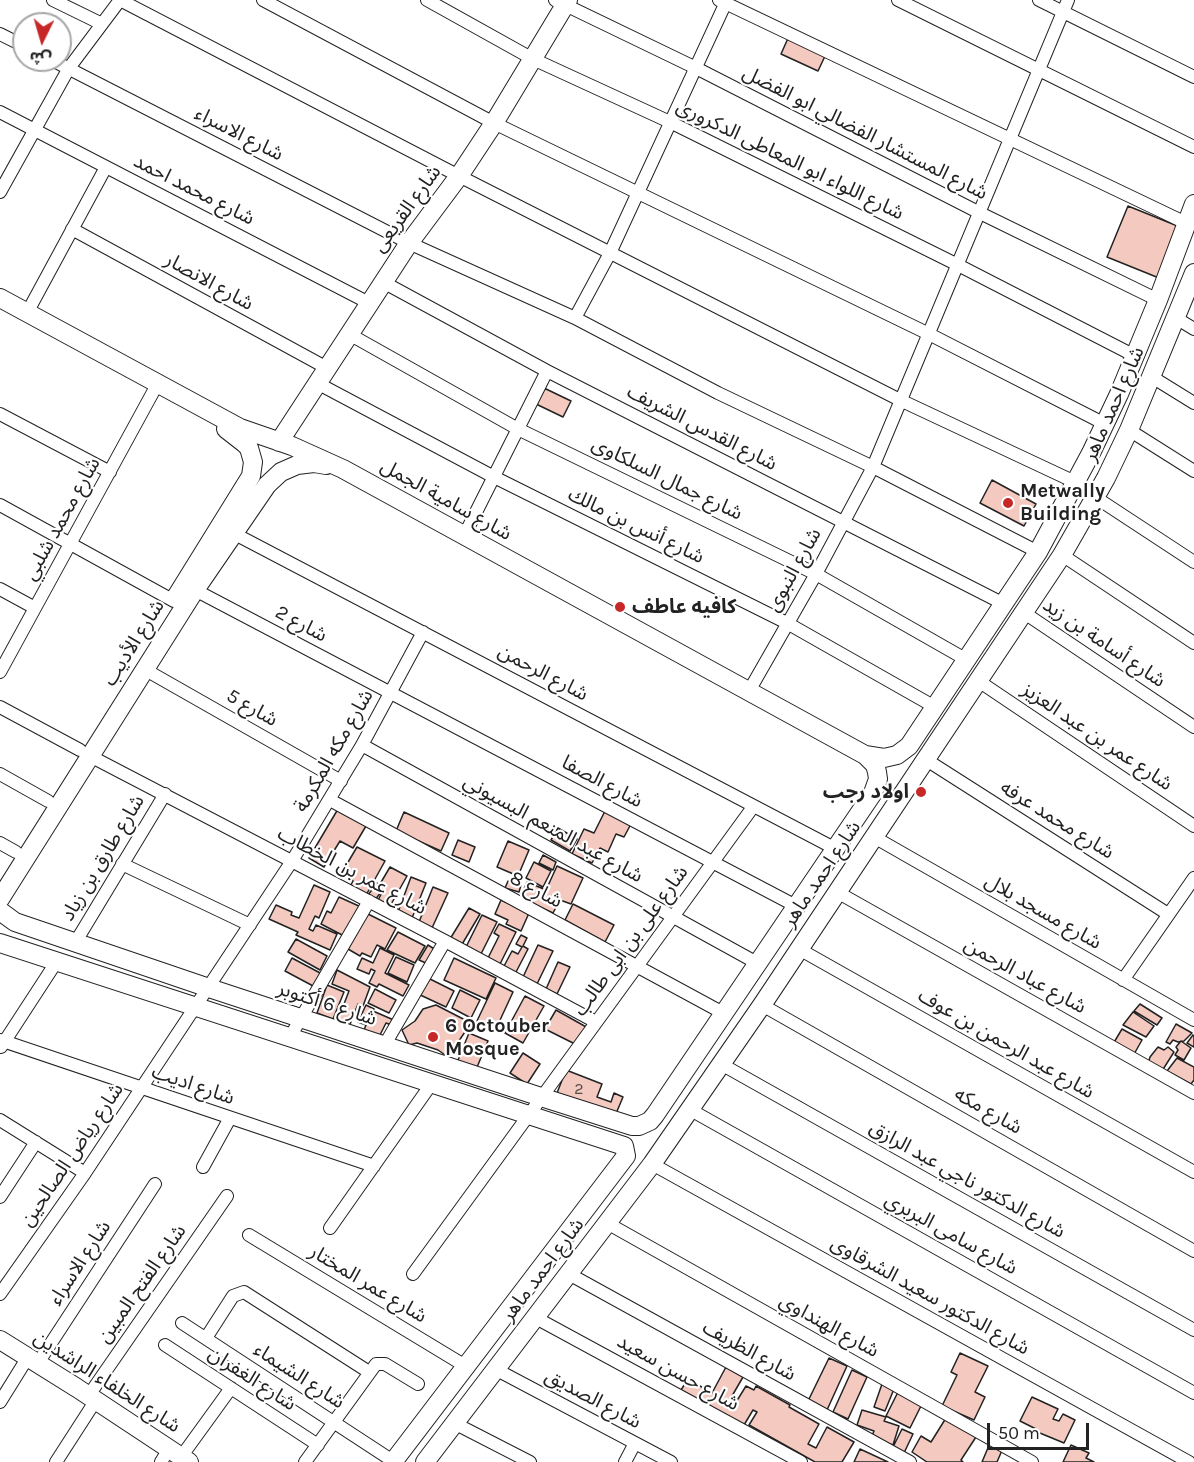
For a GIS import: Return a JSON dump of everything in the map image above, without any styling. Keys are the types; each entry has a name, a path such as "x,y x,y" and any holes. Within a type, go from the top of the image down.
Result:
{"street":[{"path":"53,0 100,23"},
{"path":"72,64 100,23 120,0 459,176 900,400 1075,482"},
{"path":"263,0 494,123 929,334 1105,424"},
{"name":"شارع اللواء ابو المعاطى الدكرورى","path":"427,0 533,59 670,122 958,265 1135,357"},
{"path":"898,0 1194,147"},
{"path":"1039,0 1066,6 1194,77"},
{"path":"575,318 639,192 724,1 1186,223"},
{"name":"شارع القريعى","path":"279,442 409,243 459,176 494,123 533,59 563,2"},
{"name":"شارع المستشار الفضالي ابو الفضل","path":"563,2 980,213 1158,300"},
{"name":"شارع النبوى","path":"749,691 816,574 873,466 1066,6"},
{"name":"شارع الاسراء","path":"72,70 409,243 575,318 718,393 873,466 1038,552"},
{"path":"0,192 67,72"},
{"name":"شارع محمد احمد","path":"0,112 369,303"},
{"path":"27,313 106,166"},
{"name":"شارع احمد ماهر","path":"865,755 884,758 904,751 914,740 1038,552 1119,394 1194,204"},
{"name":"شارع الانصار","path":"72,229 322,376"},
{"name":"شارع احمد ماهر","path":"425,1462 652,1164 800,949 1062,555 1129,430 1194,273"},
{"name":"شارع القدس الشريف","path":"383,282 547,371 1004,604"},
{"name":"شارع سامية الجمل","path":"0,298 240,428 343,469 865,755"},
{"path":"1176,318 1194,329"},
{"name":"شارع جمال السلكاوى","path":"350,334 518,429 816,574 967,660"},
{"path":"464,536 547,371"},
{"name":"شارع أنس بن مالك","path":"322,376 494,477 787,623 935,707"},
{"path":"1152,377 1194,403"},
{"name":"شارع محمد شلبي","path":"0,672 158,383"},
{"path":"1119,394 1140,404"},
{"name":"شارع الأديب","path":"0,899 174,601 251,476 252,455 244,442 208,417 197,404"},
{"path":"0,414 110,472"},
{"path":"1129,430 1194,471"},
{"name":"شارع الأديب","path":"0,878 48,801 144,669 233,532 267,485 281,472 306,463 343,469"},
{"path":"1095,497 1194,561"},
{"path":"0,505 174,601"},
{"name":"شارع الرحمن","path":"233,532 834,849"},
{"path":"1062,555 1194,643"},
{"path":"0,589 35,608"},
{"name":"شارع 2","path":"195,590 390,692"},
{"name":"شارع أسامة بن زيد","path":"1023,612 1194,727"},
{"name":"شارع مكه المكرمة","path":"195,1007 292,861 341,782 423,632"},
{"name":"شارع 5","path":"144,669 341,782"},
{"name":"شارع عمر بن عبد العزيز","path":"977,680 1194,826"},
{"name":"شارع الصفا","path":"390,692 796,906"},
{"name":"شارع عمر بن الخطاب","path":"0,707 596,1022"},
{"name":"شارع عبد المنعم البسيوني","path":"362,745 757,963"},
{"path":"865,755 875,765 877,772 878,779 873,794 894,807"},
{"name":"شارع محمد عرفه","path":"925,759 1168,914"},
{"path":"0,774 48,801"},
{"name":"شارع طارق بن زياد","path":"75,943 165,794"},
{"name":"شارع احمد ماهر","path":"645,1124 655,1115 725,1014 757,963 873,794"},
{"name":"شارع 8","path":"330,800 725,1014"},
{"name":"شارع على بن ابى طالب","path":"413,1274 753,807"},
{"name":"شارع مسجد بلال","path":"874,837 1194,1020"},
{"path":"0,843 16,852"},
{"path":"122,864 250,925"},
{"path":"1123,980 1194,878"},
{"name":"شارع عباد الرحمن","path":"837,892 1194,1093"},
{"path":"290,1037 369,902"},
{"name":"شارع 6 أكتوبر","path":"0,911 15,922 300,1019 632,1126 645,1124"},
{"path":"384,1046 445,941"},
{"path":"0,943 529,1114"},
{"name":"شارع عبد الرحمن بن عوف","path":"800,949 1194,1172"},
{"path":"1,1043 57,961"},
{"name":"شارع مكه","path":"762,1005 1194,1251"},
{"name":"شارع رياض الصالحين","path":"0,1294 85,1173 195,1007"},
{"name":"شارع اديب","path":"1,1043 374,1166"},
{"name":"شارع الدكتور ناجي عبد الرازق","path":"721,1064 1194,1330"},
{"path":"330,1228 432,1083"},
{"name":"شارع سامى البربري","path":"689,1109 1194,1393"},
{"name":"شارع احمد ماهر","path":"393,1462 626,1156 626,1150 620,1144 529,1114"},
{"path":"202,1167 230,1118"},
{"path":"0,1120 85,1173"},
{"path":"0,1197 36,1142"},
{"name":"شارع الدكتور سعيد الشرقاوى","path":"652,1164 1189,1462"},
{"name":"شارع الاسراء","path":"0,1402 33,1360 155,1184"},
{"name":"شارع الفتح المبين","path":"56,1462 92,1397 227,1196"},
{"name":"شارع الهنداوي","path":"607,1223 1032,1462"},
{"name":"شارع عمر المختار","path":"249,1235 467,1367"},
{"name":"شارع الظريف","path":"569,1274 910,1462"},
{"path":"206,1338 233,1296 244,1292 369,1372"},
{"name":"شارع حسن سعيد","path":"536,1318 801,1462"},
{"name":"شارع الشيماء","path":"182,1323 393,1462"},
{"name":"شارع الخلفاء الراشدين","path":"0,1340 92,1397 175,1457"},
{"name":"شارع الغفران","path":"165,1345 318,1445"},
{"path":"305,1462 376,1364 383,1363 418,1384"},
{"name":"شارع الصديق","path":"497,1370 671,1462"},
{"path":"175,1457 231,1388"},
{"path":"454,1423 530,1462"},
{"path":"626,1462 635,1443"}],"building":[{"path":"789,36 826,54 818,71 781,54"},
{"path":"1128,206 1180,227 1159,278 1107,257"},
{"path":"544,388 571,401 563,417 536,404"},
{"name":"Metwally Building","path":"992,480 1036,504 1024,526 980,503"},
{"path":"338,809 366,826 353,848 340,841 324,867 309,858"},
{"path":"605,811 631,824 624,837 616,834 608,852 600,848 592,863 572,854 584,829 594,833"},
{"path":"404,812 449,833 441,851 396,831"},
{"path":"558,828 577,839 570,851 551,840"},
{"path":"458,840 475,847 469,862 452,855"},
{"path":"508,841 529,850 518,876 497,867"},
{"path":"357,847 385,861 365,897 349,888 353,881 341,874"},
{"path":"543,855 556,862 553,870 539,863"},
{"path":"534,862 551,871 543,887 526,878"},
{"path":"557,866 583,878 571,904 560,900 553,913 520,898 527,882 546,890"},
{"path":"390,867 407,876 389,908 377,902 385,887 380,884"},
{"path":"411,877 426,883 412,918 398,912"},
{"path":"508,881 521,885 519,892 505,888"},
{"path":"377,883 384,888 375,900 368,895"},
{"path":"314,885 330,892 319,918 315,916 309,929 313,931 316,925 337,934 330,950 296,935 298,932 269,919 276,905 299,918"},
{"path":"433,887 448,893 432,928 419,922"},
{"path":"339,897 361,907 346,937 321,924 327,911 331,913"},
{"path":"501,900 529,913 521,931 506,924 508,920 495,914"},
{"path":"573,904 614,925 605,942 565,920"},
{"path":"469,908 480,914 461,946 450,939"},
{"path":"368,914 396,928 385,949 377,945 371,957 362,953 360,956 348,949"},
{"path":"482,915 497,922 480,956 465,949"},
{"path":"499,924 516,932 499,966 487,960 499,936 494,933"},
{"path":"398,932 425,946 415,963 387,950"},
{"path":"521,935 527,938 523,946 528,949 515,974 503,968 512,951 518,954 522,947 516,944"},
{"path":"296,939 327,956 320,970 288,952"},
{"path":"428,945 436,950 428,964 419,960"},
{"path":"538,945 553,951 537,984 523,977"},
{"path":"380,948 394,955 385,973 409,985 403,996 379,984 377,987 369,983 375,971 371,969 369,974 357,969 362,958 373,963"},
{"path":"396,957 414,965 407,982 388,973"},
{"path":"292,958 322,974 315,987 285,971"},
{"path":"454,958 496,978 486,999 444,980"},
{"path":"558,962 570,967 557,994 546,989"},
{"path":"337,970 370,987 363,1006 358,1004 349,1027 337,1022 349,991 332,984"},
{"path":"424,976 454,991 446,1007 416,993"},
{"path":"495,983 513,992 495,1031 476,1023"},
{"path":"327,985 344,992 333,1019 317,1013"},
{"path":"375,989 396,1000 389,1013 368,1003"},
{"path":"460,990 480,1000 471,1018 452,1008"},
{"path":"525,996 544,1006 523,1043 505,1033"},
{"path":"1140,1004 1162,1018 1157,1025 1134,1011"},
{"path":"366,1005 374,1009 373,1011 396,1021 394,1026 386,1023 379,1037 364,1030 366,1025 358,1022"},
{"name":"6 Octouber Mosque","path":"436,1005 471,1023 448,1057 438,1050 417,1043 409,1045 402,1030 415,1021 423,1009"},
{"path":"556,1010 588,1028 575,1044 545,1029"},
{"path":"1133,1012 1154,1026 1146,1037 1123,1025"},
{"path":"1176,1024 1192,1033 1184,1041 1173,1040 1170,1044 1166,1042"},
{"path":"1122,1029 1142,1040 1133,1056 1113,1044"},
{"path":"469,1033 488,1041 475,1072 456,1065"},
{"path":"1194,1036 1194,1047 1187,1043"},
{"path":"1181,1041 1191,1048 1184,1060 1175,1055 1178,1050 1176,1047"},
{"path":"1158,1047 1164,1050 1168,1047 1174,1052 1162,1071 1148,1064 1150,1057"},
{"path":"523,1053 540,1064 527,1084 510,1073"},
{"path":"1177,1058 1194,1067 1194,1080 1191,1084 1167,1071"},
{"path":"566,1070 602,1084 597,1097 611,1102 614,1093 623,1097 615,1116 557,1093"},
{"path":"960,1353 988,1366 975,1392 985,1397 974,1420 942,1406 957,1375 951,1372"},
{"path":"829,1358 847,1366 827,1410 808,1401"},
{"path":"726,1367 743,1377 732,1396 738,1399 746,1386 754,1390 756,1386 819,1424 808,1444 816,1448 827,1427 854,1442 842,1462 815,1462 749,1425 757,1412 753,1410 744,1425 681,1390 688,1379 712,1393"},
{"path":"852,1370 867,1377 848,1419 833,1412"},
{"path":"882,1384 894,1389 885,1411 874,1407"},
{"path":"898,1392 922,1404 910,1428 886,1416"},
{"path":"1032,1397 1058,1409 1053,1419 1059,1421 1063,1414 1075,1420 1064,1443 1035,1431 1036,1429 1020,1421"},
{"path":"862,1410 886,1417 884,1421 899,1426 893,1445 871,1438 874,1431 857,1425"},
{"path":"946,1418 976,1437 961,1460 963,1462 927,1462 912,1452 921,1436 931,1442"},
{"path":"902,1429 913,1434 904,1453 893,1447"},
{"path":"990,1443 1003,1448 997,1462 982,1462"},
{"path":"1071,1445 1089,1453 1086,1458 1094,1462 1063,1462"},
{"path":"860,1449 888,1462 854,1462"}],"place":[{"name":"Metwally Building","path":"1008,503"},
{"name":"كافيه عاطف","path":"620,607"},
{"name":"اولاد رجب","path":"921,792"},
{"name":"6 Octouber Mosque","path":"433,1037"}]}
